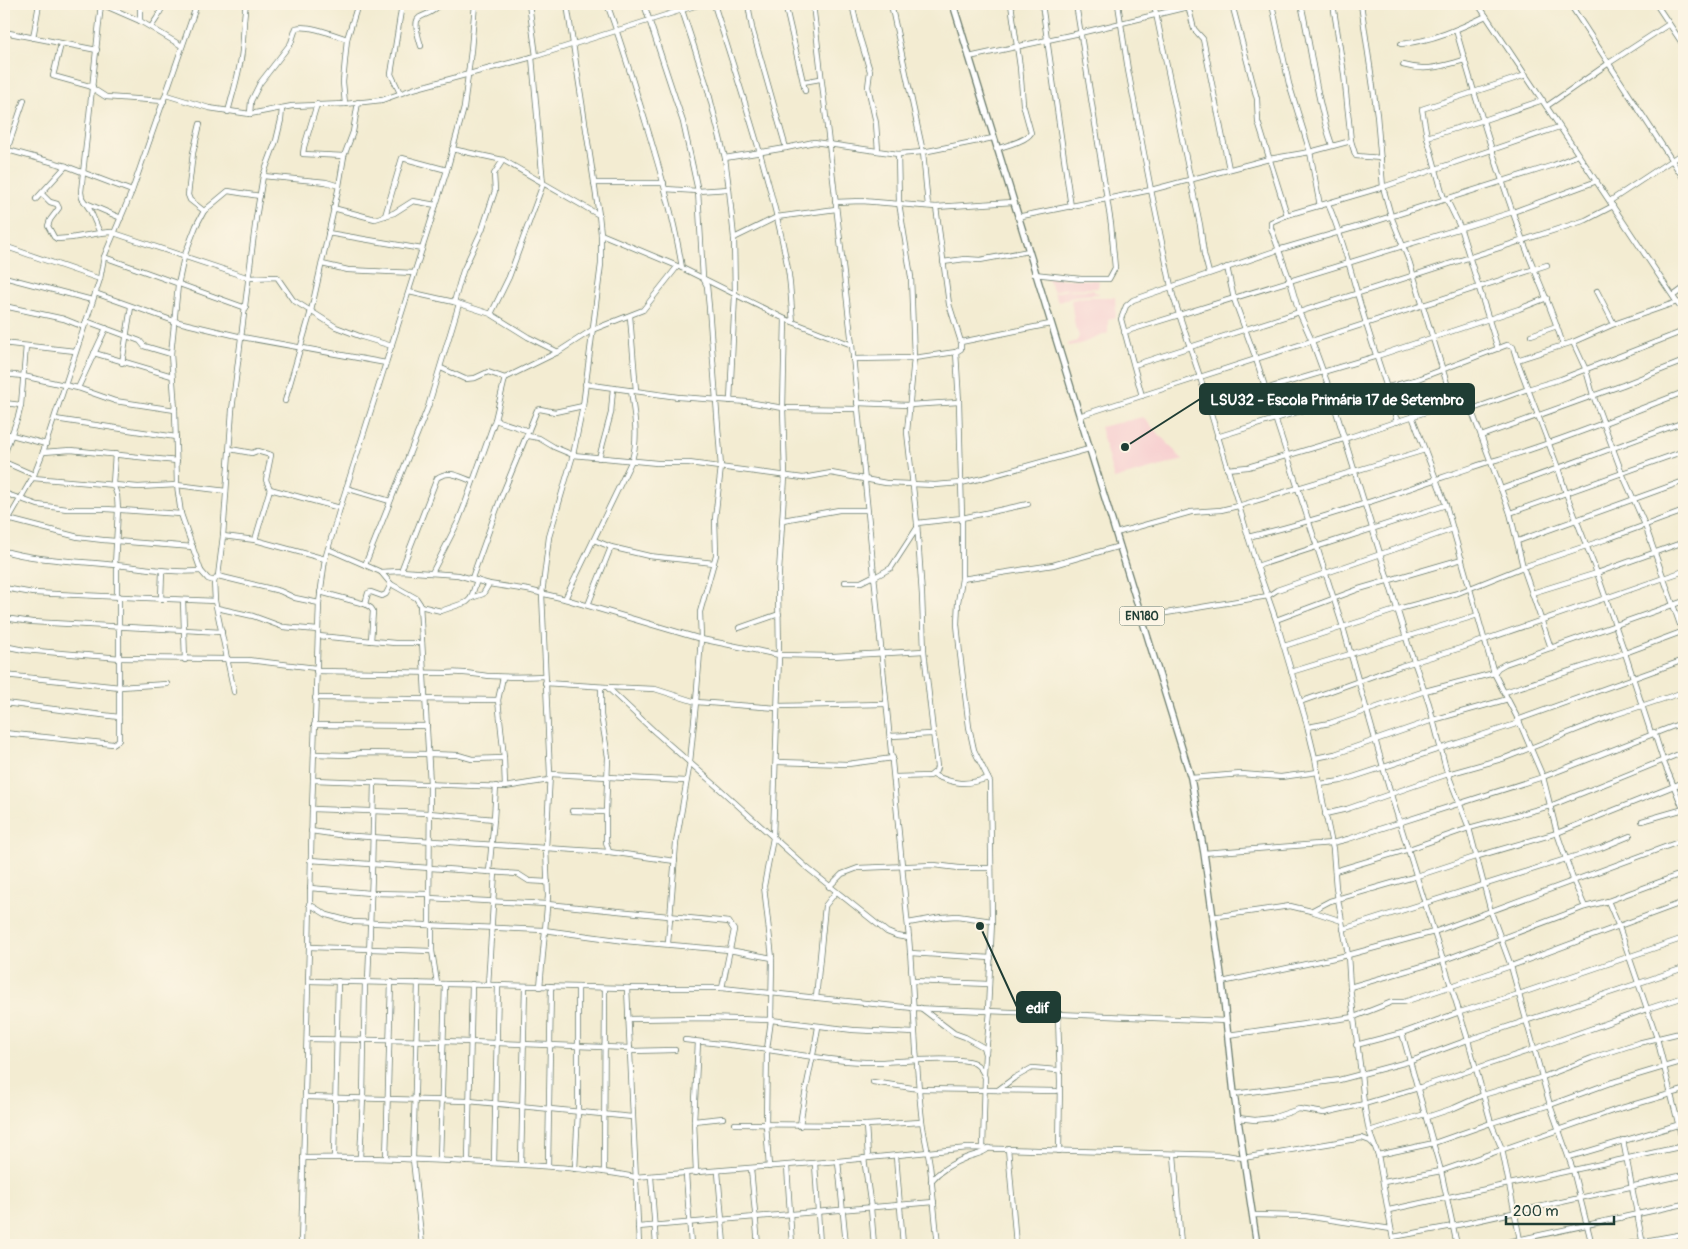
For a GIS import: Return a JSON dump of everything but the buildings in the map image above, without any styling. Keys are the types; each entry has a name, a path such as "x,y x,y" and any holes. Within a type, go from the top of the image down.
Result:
{"main road":[{"name":"EN180","path":"953,4 1017,217 1029,250 1034,274 1191,778 1204,853 1222,982 1234,1094 1257,1245"}],"street":[{"path":"32,38 39,4"},
{"path":"100,233 81,196 101,4 151,27 182,46"},
{"path":"140,4 140,22"},
{"path":"151,27 164,4"},
{"path":"4,527 6,519 33,477 46,444 100,279 104,257 132,191 197,4"},
{"path":"228,112 243,48 242,28 246,4"},
{"path":"345,104 343,82 347,39 358,4"},
{"path":"400,93 391,74 402,4"},
{"path":"420,46 416,31 417,20 420,16 432,11 440,4"},
{"path":"300,1245 310,947 309,904 314,725 320,592 325,559 340,508 447,170 464,108 475,4 468,4"},
{"path":"491,314 509,277 543,184 529,4"},
{"path":"540,986 547,904 546,848 550,774 542,594 549,537 573,455 582,406 600,264 601,234 567,4"},
{"path":"440,368 465,379 476,378 488,372 505,378 558,352 592,330 643,310 680,268 676,230 664,183 617,30 607,4"},
{"path":"644,4 683,122 698,191 703,278 709,307 721,467 715,519 716,555 700,612 702,639 696,702 690,762 675,862 668,943"},
{"path":"680,4 707,86 725,158 730,189 734,238 735,294 730,401"},
{"path":"166,95 209,108 250,114 292,106 345,104 382,100 400,93 534,56 701,4"},
{"path":"714,4 760,153 777,217 788,271 793,322"},
{"path":"748,4 752,28 786,148"},
{"path":"785,4 805,91"},
{"path":"813,4 820,79 852,345 873,577 895,777 913,982 914,1033 918,1060 922,1122 930,1167 938,1245"},
{"path":"852,4 870,71 868,87 876,123 878,151"},
{"path":"891,4 922,152 928,206"},
{"path":"996,149 1029,137 1031,133 1023,104 1011,4"},
{"path":"1042,4 1071,207"},
{"path":"1034,274 1081,279 1109,279 1115,268 1111,224 1076,4"},
{"path":"1118,4 1150,190 1171,287 1238,506 1276,620 1316,758 1325,814 1332,842 1338,899 1348,956 1356,1045 1364,1104 1369,1131 1378,1152 1394,1245"},
{"path":"1154,4 1209,274"},
{"path":"969,57 1200,4"},
{"path":"1232,4 1257,99 1258,122 1287,215"},
{"path":"1272,4 1289,84 1310,152 1320,206"},
{"path":"1301,4 1319,99 1332,146"},
{"path":"1333,4 1344,74 1351,141 1356,156 1381,158"},
{"path":"1361,4 1383,187 1456,408 1461,412 1562,379 1684,331"},
{"path":"1570,4 1684,178"},
{"path":"1656,4 1684,46"},
{"path":"1191,5 1194,28 1204,39 1229,169"},
{"path":"1481,5 1486,16 1547,106 1559,127 1684,313"},
{"path":"1401,44 1415,42 1456,30 1486,16"},
{"path":"1547,106 1608,63 1670,24"},
{"path":"250,114 251,101 260,83 291,43 296,28 300,26 314,29 347,39"},
{"path":"1456,30 1492,151 1522,239 1547,298 1563,345"},
{"path":"4,32 97,50"},
{"path":"61,44 53,76 93,88 106,97 164,101"},
{"path":"1403,65 1418,69 1430,69 1465,60"},
{"path":"1498,350 1460,227 1447,200 1444,199 1427,137 1422,109 1526,75"},
{"path":"803,82 820,79"},
{"path":"24,100 5,150 66,166 132,191"},
{"path":"1427,137 1543,100"},
{"path":"285,401 311,311 344,156 353,132 358,102"},
{"path":"317,104 303,154 344,156"},
{"path":"234,692 215,601 214,580 218,576 223,536 232,410 260,196 263,176 276,141 282,108"},
{"path":"200,124 193,153 188,195 190,200 204,211"},
{"path":"1559,127 1436,170 1287,215 1270,224 1299,312 1324,373 1353,471 1414,663 1425,691 1448,774 1460,802 1478,856 1491,912 1511,966 1550,1105 1573,1170 1592,1245"},
{"path":"725,158 814,142 898,154 922,152 993,138"},
{"path":"1017,217 1190,181 1269,159 1310,152 1351,141"},
{"path":"452,149 503,160 599,215"},
{"path":"1134,365 1586,220 1684,152"},
{"path":"898,154 899,203 911,277 914,358 907,432 914,484 924,651 937,767 933,775"},
{"path":"1142,396 1121,315 1130,302 1278,250 1554,165 1578,154"},
{"path":"385,216 402,158 447,170"},
{"path":"366,565 428,407 440,368 463,271 482,230 495,191 494,177 503,160"},
{"path":"36,199 66,166"},
{"path":"263,176 326,182 339,186"},
{"path":"1124,332 1513,212 1596,181"},
{"path":"594,183 664,183"},
{"path":"665,189 698,191 730,189"},
{"path":"214,580 208,579 201,571 181,514 177,485 171,354 178,285 184,257 204,211 228,191 260,196"},
{"path":"42,194 50,202 57,204 59,208 48,226 54,237 71,238 100,233 114,233 249,278 277,277 290,297 336,327 392,346"},
{"path":"333,208 375,219 394,213 413,201 436,205"},
{"path":"835,202 862,201 936,207 1013,202"},
{"path":"86,203 121,218"},
{"path":"1328,204 1388,388 1397,422"},
{"path":"853,360 914,358 956,352 961,349 962,342 948,304 936,207"},
{"path":"734,238 777,217 836,209"},
{"path":"328,233 422,249"},
{"path":"601,234 703,278 785,319 852,345"},
{"path":"4,246 100,279"},
{"path":"943,262 965,259 980,260 1029,250"},
{"path":"104,257 246,308"},
{"path":"322,264 348,270 414,272"},
{"path":"1079,416 1547,265"},
{"path":"1227,267 1234,299 1256,359 1343,627 1391,795 1460,1012 1491,1123 1502,1149 1521,1245"},
{"path":"4,278 92,300"},
{"path":"1673,296 1684,288"},
{"path":"1597,291 1614,324"},
{"path":"409,292 456,303 491,314 528,337 558,352"},
{"path":"95,293 174,321 242,337 386,363"},
{"path":"1208,406 1324,373 1519,309 1547,298"},
{"path":"1517,360 1572,342 1614,324 1677,302"},
{"path":"4,306 64,319 84,327"},
{"path":"122,363 131,307"},
{"path":"565,599 632,460 637,438 630,316"},
{"path":"768,1167 766,1124 767,1050 771,1020 772,958 764,893 773,838 776,762 779,655 778,588 785,476 783,408 785,319"},
{"path":"86,321 140,341 148,347 171,354"},
{"path":"962,342 1050,324"},
{"path":"1531,335 1557,326"},
{"path":"78,388 106,328"},
{"path":"4,342 75,352"},
{"path":"1505,692 1684,633 1646,525 1622,473 1593,396 1586,370 1572,342"},
{"path":"4,455 21,405 26,346"},
{"path":"1218,437 1320,405 1388,388 1498,350 1513,347 1606,597 1642,706 1684,810 1642,821"},
{"path":"956,352 962,518 962,579 957,624 969,727 974,750 990,782 992,921 989,1011 984,1074 986,1090 983,1148"},
{"path":"94,353 122,363 172,376"},
{"path":"1481,436 1593,396 1684,360"},
{"path":"4,374 23,376 78,388 115,401 175,410"},
{"path":"432,573 458,522 495,420 505,378"},
{"path":"585,384 783,408 858,409"},
{"path":"599,458 611,413 613,388"},
{"path":"1248,537 1364,504 1604,424 1684,392"},
{"path":"857,403 909,405 959,402"},
{"path":"4,403 21,405"},
{"path":"1227,469 1248,467 1343,439 1453,403"},
{"path":"472,598 474,579 500,500 538,409 555,412 582,406"},
{"path":"1471,409 1510,513 1523,567 1551,648"},
{"path":"1412,416 1446,505 1494,672 1505,692 1543,777 1557,833 1585,907"},
{"path":"55,418 176,437"},
{"path":"495,420 540,438 554,448 573,455 657,463 689,463 803,478 831,473 865,480 914,484 961,483 1090,449"},
{"path":"1501,489 1684,422"},
{"path":"4,433 46,444"},
{"path":"230,449 252,453 257,451 271,455 266,480 270,489 255,540"},
{"path":"43,452 71,450 177,461"},
{"path":"1116,533 1191,512 1221,510 1238,506 1425,450"},
{"path":"1510,513 1684,451"},
{"path":"4,733 113,744 119,740 120,627 116,565 118,510 117,495 113,484 115,454"},
{"path":"4,462 33,477 138,487 177,485 226,491"},
{"path":"401,571 437,478 450,473 472,481"},
{"path":"1518,541 1684,481"},
{"path":"346,488 390,501"},
{"path":"270,489 340,508"},
{"path":"4,493 38,505 67,509 181,514"},
{"path":"845,582 861,582 890,568 917,526 1028,504"},
{"path":"1257,566 1446,505"},
{"path":"783,520 839,510 867,510"},
{"path":"1284,646 1470,588 1523,567 1684,511"},
{"path":"6,519 78,537 193,547"},
{"path":"1142,617 1268,596 1277,590 1453,529"},
{"path":"223,536 255,540 325,559"},
{"path":"594,540 649,556 714,563"},
{"path":"1532,592 1597,573 1684,542"},
{"path":"588,605 611,546"},
{"path":"962,579 1053,565 1120,546"},
{"path":"328,550 381,572 392,584 416,598 419,602 430,784 430,924 437,983"},
{"path":"4,551 50,559 162,571 201,571"},
{"path":"1276,620 1389,580 1462,559"},
{"path":"162,571 162,599"},
{"path":"381,572 401,571 458,574 489,584 588,605 702,639 779,655 833,656 924,651"},
{"path":"1300,702 1684,571"},
{"path":"218,576 280,591 295,598 319,603"},
{"path":"365,604 370,592 382,596 386,594 392,584"},
{"path":"420,606 444,611 483,594 489,584"},
{"path":"4,588 33,592 215,601"},
{"path":"320,592 365,604 371,608 373,611 371,641"},
{"path":"182,600 185,660"},
{"path":"1308,727 1330,723 1425,691 1494,672 1505,664 1684,601"},
{"path":"217,608 253,616 283,627 318,630"},
{"path":"739,628 779,614"},
{"path":"1291,672 1478,615"},
{"path":"4,618 32,622 222,632"},
{"path":"318,636 395,643 422,643"},
{"path":"4,646 24,650 120,658 248,660 316,669 459,672 471,675 503,677 545,676"},
{"path":"1320,784 1341,781 1441,748 1684,660"},
{"path":"4,675 120,687 166,684"},
{"path":"503,677 498,700 506,787"},
{"path":"545,683 654,689 696,702 777,707 886,704"},
{"path":"604,687 836,892 887,932 909,938"},
{"path":"604,687 601,714 607,748 606,842 609,852"},
{"path":"1325,814 1347,809 1448,774 1505,758 1614,715 1684,692"},
{"path":"316,698 498,700"},
{"path":"1316,758 1334,754 1433,720 1508,699"},
{"path":"4,703 119,717"},
{"path":"1204,853 1332,842 1543,777 1684,722"},
{"path":"314,725 427,726"},
{"path":"890,736 932,734"},
{"path":"1335,871 1409,849 1469,828 1550,806 1684,752"},
{"path":"314,754 428,754 472,759 504,758"},
{"path":"776,762 848,764 893,758"},
{"path":"1191,778 1241,774 1281,777 1318,772"},
{"path":"550,774 686,780"},
{"path":"895,777 933,775 953,783 962,784 974,783 988,778"},
{"path":"313,780 506,787 549,780"},
{"path":"360,1158 370,893 373,865 374,782"},
{"path":"1311,911 1324,903 1557,833 1684,782"},
{"path":"488,984 494,901 492,845 496,786"},
{"path":"312,809 429,813 494,819"},
{"path":"572,811 606,812"},
{"path":"311,831 339,835 609,852 675,862"},
{"path":"1343,929 1601,848 1630,836"},
{"path":"1222,982 1348,956 1434,932 1684,840"},
{"path":"310,860 520,874 530,881 548,882"},
{"path":"830,887 842,874 858,868 934,865 959,868 991,868"},
{"path":"1350,987 1444,960 1585,907 1608,901 1684,873"},
{"path":"310,888 547,904 670,915 732,924 734,930 722,988"},
{"path":"816,998 825,906 836,892"},
{"path":"1389,1210 1684,1147 1657,1038 1630,956 1608,901"},
{"path":"1228,1035 1354,1017 1392,1002 1404,1002 1511,966 1684,902"},
{"path":"309,904 327,915 353,922 544,930 625,941 668,943 729,950 772,958"},
{"path":"1212,917 1290,906 1342,920"},
{"path":"908,922 957,916 992,921"},
{"path":"1356,1045 1402,1033 1684,938"},
{"path":"310,947 432,951"},
{"path":"910,953 990,958"},
{"path":"1234,1094 1339,1080 1411,1061 1638,982 1684,968"},
{"path":"308,981 605,988 722,988 914,1008 1226,1021"},
{"path":"334,1157 338,981"},
{"path":"386,1158 391,982"},
{"path":"913,982 989,984"},
{"path":"418,983 413,1159 422,1245"},
{"path":"440,1160 445,984"},
{"path":"468,1162 472,984"},
{"path":"494,1163 498,985"},
{"path":"522,1164 525,986"},
{"path":"548,1166 551,986"},
{"path":"575,1169 578,1111 578,987"},
{"path":"604,1172 605,988"},
{"path":"627,988 639,1245"},
{"path":"1238,1118 1255,1120 1272,1118 1299,1109 1324,1113 1364,1104 1418,1088 1647,1008 1684,997"},
{"path":"921,1008 954,1034 966,1037 979,1045 986,1054"},
{"path":"1058,1014 1060,1081 1059,1151"},
{"path":"628,1019 702,1018 771,1020 795,1024 914,1033"},
{"path":"800,1126 802,1102 818,1026"},
{"path":"1369,1131 1454,1108 1483,1095 1543,1077 1592,1058 1657,1038 1684,1032"},
{"path":"1402,1033 1434,1143 1457,1245"},
{"path":"306,1039 444,1041 675,1050"},
{"path":"685,1040 859,1062 969,1061 975,1063 984,1074"},
{"path":"696,1173 694,1121 698,1042"},
{"path":"1378,1152 1434,1143 1550,1105 1591,1089 1684,1060"},
{"path":"998,1090 1032,1068 1057,1070"},
{"path":"873,1082 920,1089 955,1091 1056,1091"},
{"path":"1384,1182 1441,1171 1615,1110 1684,1090"},
{"path":"305,1097 469,1101 632,1117"},
{"path":"694,1121 723,1118"},
{"path":"735,1124 800,1126 922,1122"},
{"path":"1568,1157 1684,1123"},
{"path":"866,1125 866,1158 874,1245"},
{"path":"303,1158 386,1158 522,1164 604,1172 635,1178 838,1162 968,1148 1225,1155 1243,1158 1362,1138 1370,1141 1378,1152"},
{"path":"1623,1140 1643,1243"},
{"path":"931,1180 941,1171 966,1157 985,1152 989,1148"},
{"path":"1008,1148 1016,1245"},
{"path":"1174,1155 1181,1245"},
{"path":"896,1156 903,1245"},
{"path":"838,1162 846,1245"},
{"path":"815,1163 820,1245"},
{"path":"787,1166 792,1245"},
{"path":"930,1167 941,1171"},
{"path":"751,1169 758,1245"},
{"path":"718,1172 724,1245"},
{"path":"686,1174 691,1245"},
{"path":"1393,1237 1453,1226 1684,1176"},
{"path":"651,1177 656,1245"},
{"path":"638,1228 934,1202"},
{"path":"1494,1245 1684,1204"},
{"path":"1253,1215 1304,1216 1391,1229"},
{"path":"1622,1245 1643,1243 1684,1234"}],"shaded area":[{"path":"1047,278 1099,280 1098,288 1062,289 1054,292"},
{"path":"1067,290 1094,290 1094,292 1099,294 1075,296 1058,302 1054,293"},
{"path":"1084,297 1115,297 1116,317 1108,319 1108,333 1080,344 1068,346 1068,344 1077,341 1079,336 1075,327 1071,300"},
{"path":"1143,417 1183,460 1114,479 1100,427"}],"place":[{"name":"LSU32 - Escola Primária 17 de Setembro","path":"1125,447"},
{"name":"edif","path":"980,926"}]}
